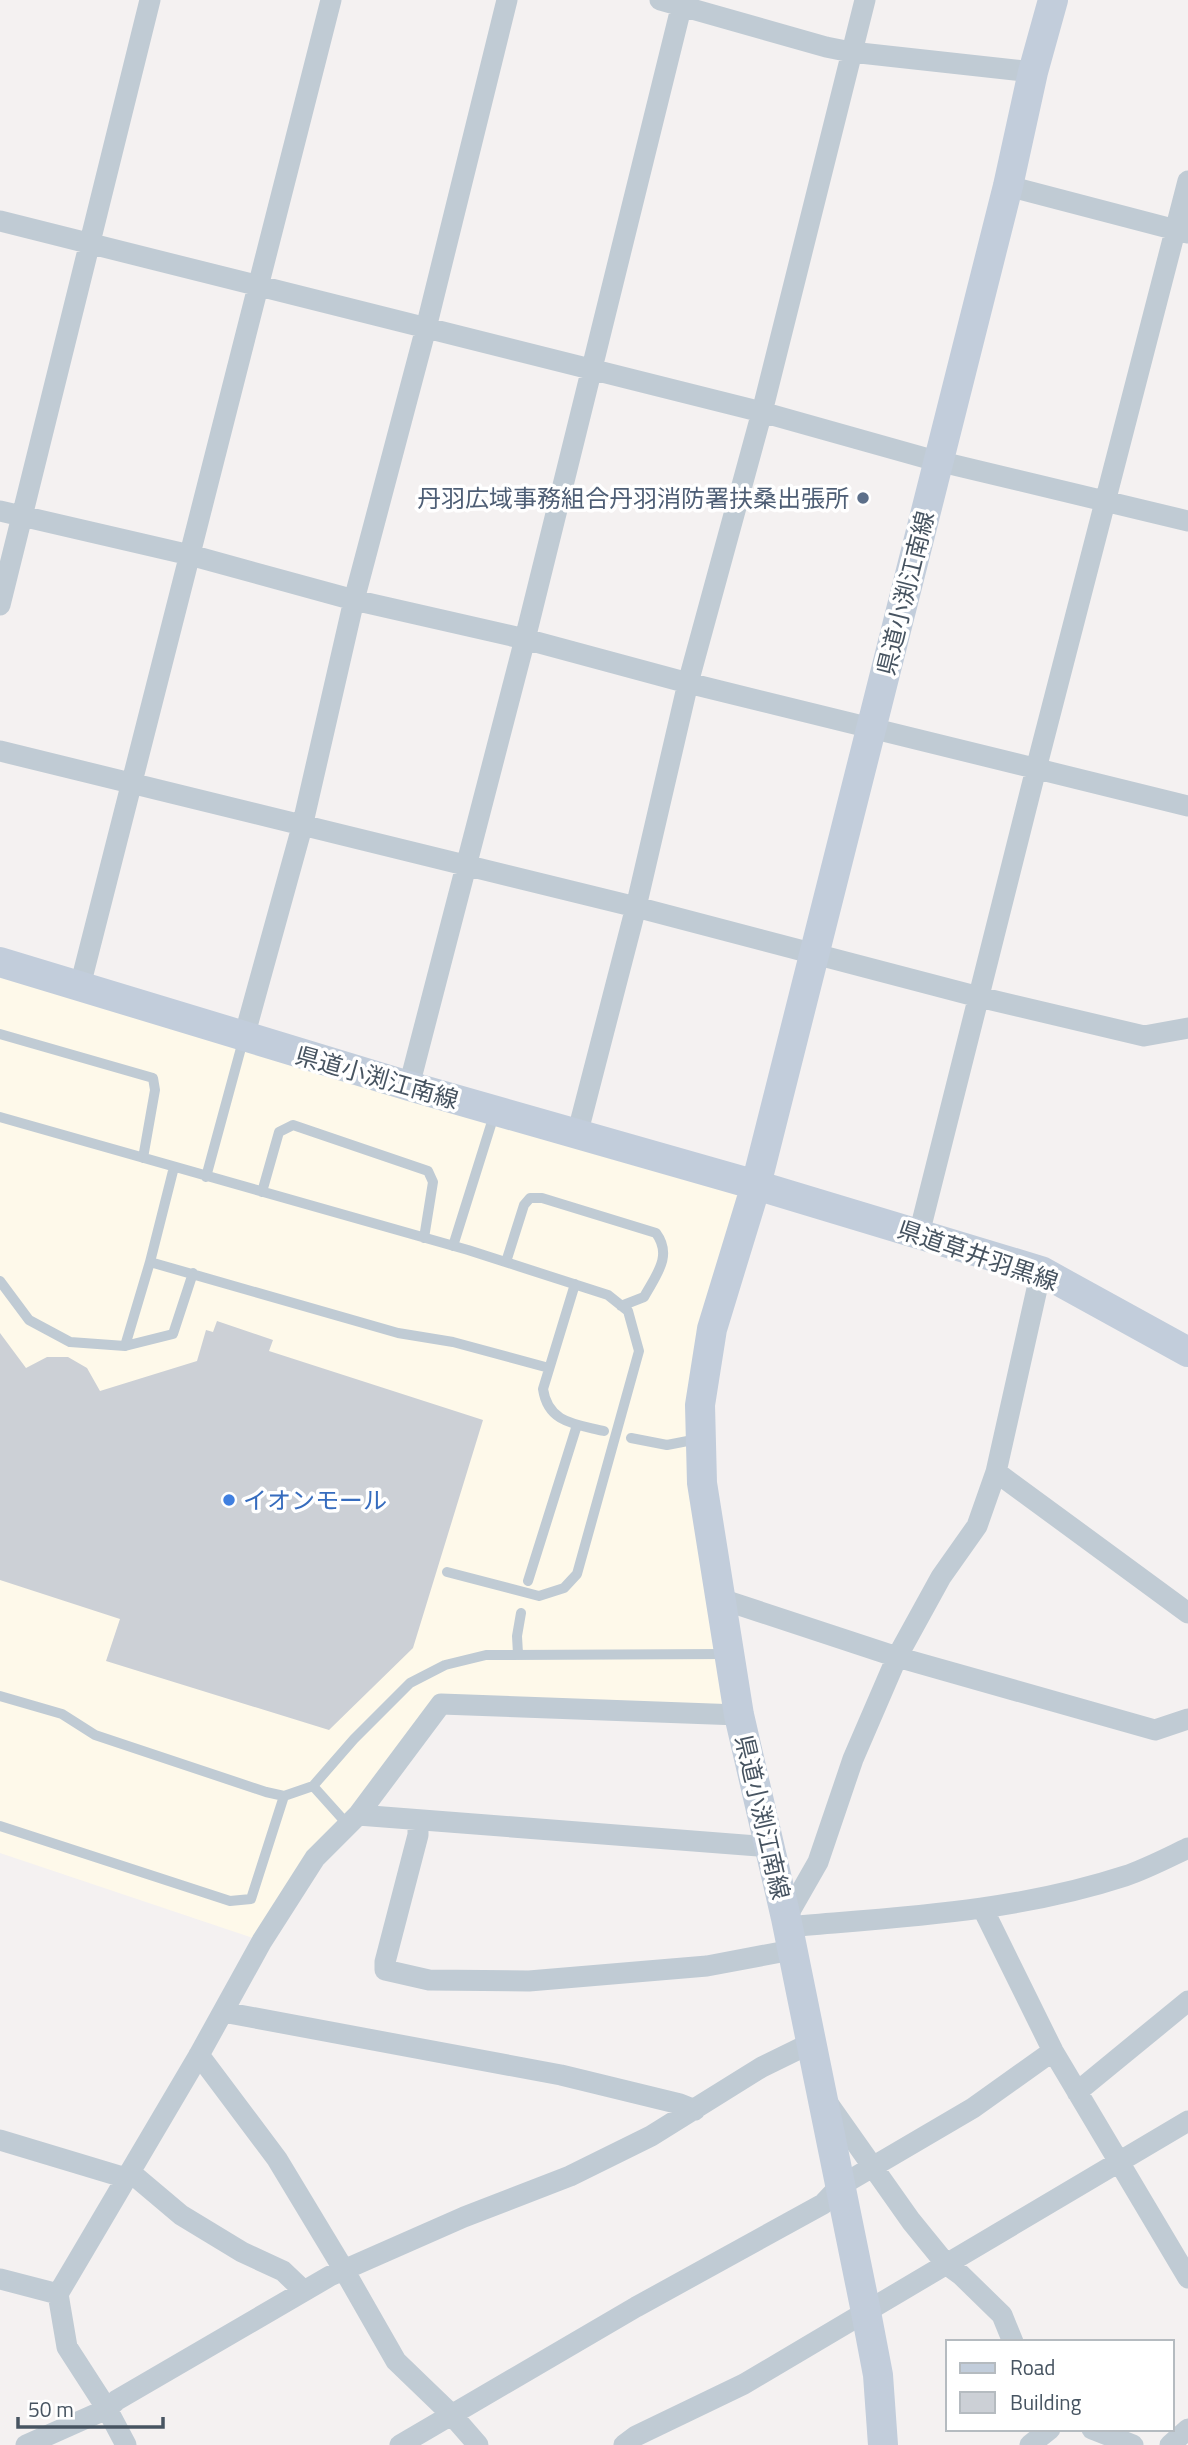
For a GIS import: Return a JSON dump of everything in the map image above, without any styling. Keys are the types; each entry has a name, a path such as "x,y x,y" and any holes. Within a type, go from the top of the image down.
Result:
{"main road":[{"name":"県道小渕江南線","path":"880,2444 878,2375 866,2312 789,1931 739,1715 702,1483 700,1405 712,1329 756,1185 1053,0"},
{"name":"県道小渕江南線","path":"0,962 409,1086 756,1185"},
{"name":"県道草井羽黒線","path":"756,1185 1041,1271 1184,1342"}],"street":[{"path":"0,605 150,0"},
{"path":"80,986 331,0"},
{"path":"244,1037 302,827 354,600 426,328 507,0"},
{"path":"660,0 683,3 826,47 851,52 1033,72"},
{"path":"577,1135 636,908 688,683 762,412 865,0"},
{"path":"409,1086 525,639 683,3"},
{"path":"919,1234 1106,500 1182,232 1188,181"},
{"path":"1008,186 1182,232"},
{"path":"0,221 1188,521"},
{"path":"0,511 190,555 354,600 525,639 688,683 1188,806"},
{"path":"0,751 1144,1036 1188,1028"},
{"path":"789,1931 818,1862 853,1759 897,1657 941,1577 977,1526 996,1472 1041,1271"},
{"path":"996,1472 1188,1613"},
{"path":"721,1599 897,1657 1155,1730 1188,1719"},
{"path":"126,2445 107,2409 67,2347 58,2294 199,2055 262,1941 316,1858 353,1820 441,1704 739,1715"},
{"path":"353,1820 418,1821 770,1847"},
{"path":"418,1821 418,1835 385,1970 429,1980 529,1981 707,1966 789,1931 983,1909 1042,1898 1128,1875 1188,1848"},
{"path":"983,1909 1052,2051 1188,2278"},
{"path":"1077,2092 1188,2001"},
{"path":"223,2012 561,2076 680,2104 695,2110"},
{"path":"26,2445 107,2409 117,2400 344,2270 464,2217 570,2176 651,2136 762,2067 811,2043"},
{"path":"400,2445 636,2307 823,2204 840,2186 924,2139 982,2102 1052,2051"},
{"path":"199,2055 276,2159 396,2361 451,2414 478,2445"},
{"path":"821,2092 911,2221 946,2264 1002,2315 1012,2340"},
{"path":"624,2445 636,2436 744,2384 1188,2121"},
{"path":"0,2140 128,2175 181,2215 242,2252 283,2271 304,2291"},
{"path":"0,2279 58,2294"},
{"path":"1170,2445 1188,2429"},
{"path":"1030,2445 1048,2431"},
{"path":"1097,2431 1133,2445"}],"lane":[{"path":"0,1034 153,1078 155,1090 143,1158"},
{"path":"206,1177 244,1037"},
{"path":"453,1246 495,1111"},
{"path":"0,1117 506,1262 608,1295 628,1311 639,1351 577,1574 564,1588 539,1595 447,1572"},
{"path":"262,1192 279,1132 293,1125 428,1171 433,1182 424,1238"},
{"path":"125,1346 174,1167"},
{"path":"506,1262 524,1205 530,1198 542,1198 656,1233 663,1243 664,1260 645,1297 621,1306"},
{"path":"150,1262 398,1333 453,1342 549,1368"},
{"path":"0,1281 29,1320 39,1326 70,1342 125,1346 173,1334 193,1273"},
{"path":"575,1284 543,1389 545,1403 555,1416 604,1432"},
{"path":"528,1581 577,1425"},
{"path":"631,1438 667,1445 700,1438"},
{"path":"517,1654 521,1613"},
{"path":"0,1696 62,1714 95,1735 285,1796 313,1786 354,1739 410,1683 445,1665 486,1655 730,1654"},
{"path":"313,1786 353,1820"},
{"path":"0,1826 230,1901 251,1899 285,1796"}],"shaded area":[{"path":"0,961 756,1185 700,1405 739,1715 441,1704 262,1941 0,1853"}],"building":[{"name":"イオンモール","path":"217,1321 273,1340 269,1351 483,1420 413,1648 329,1730 106,1661 120,1619 0,1580 0,1333 26,1368 47,1357 68,1357 87,1368 100,1391 197,1361 206,1330 213,1332"}],"place":[{"name":"丹羽広域事務組合丹羽消防署扶桑出張所","path":"863,498"},
{"name":"イオンモール","path":"229,1500"}]}
